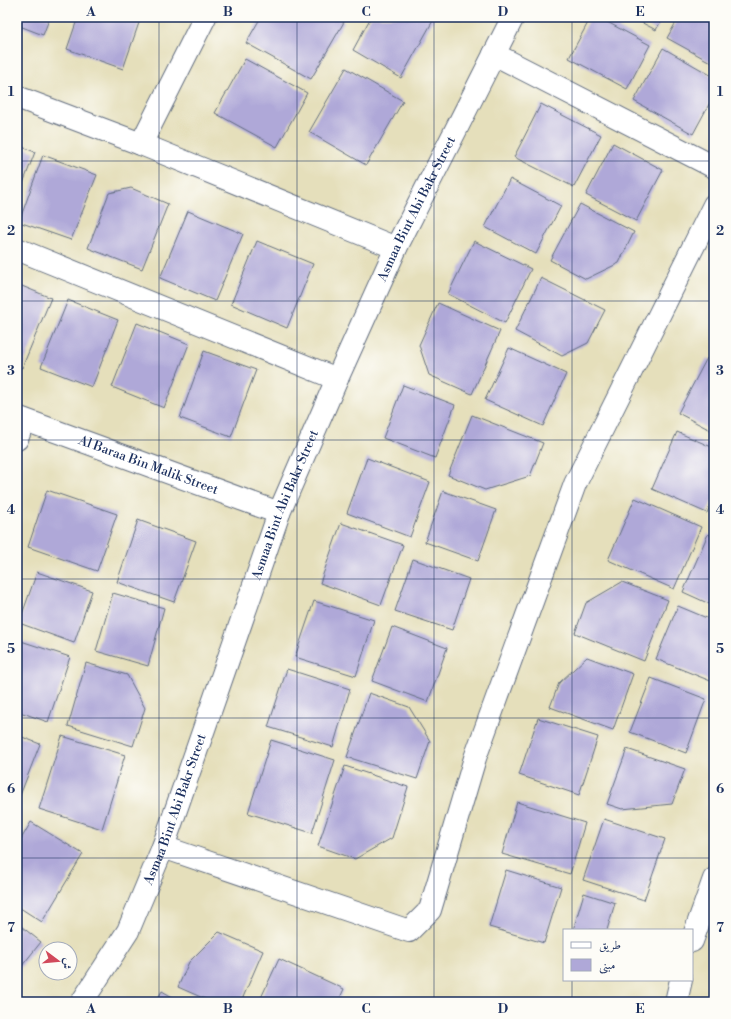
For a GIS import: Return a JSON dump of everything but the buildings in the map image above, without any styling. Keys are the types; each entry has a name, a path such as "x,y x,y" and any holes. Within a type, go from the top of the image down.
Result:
{"street":[{"path":"141,144 205,17"},
{"name":"Asmaa Bint Abi Bakr Street","path":"82,1002 128,931 162,847 279,512 337,379 396,248 513,17"},
{"path":"494,54 714,167"},
{"path":"17,97 141,144 396,248"},
{"path":"162,847 409,931 430,910 475,758 575,484 714,205"},
{"path":"17,249 337,379"},
{"name":"Al Baraa Bin Malik Street","path":"19,426 279,512"},
{"path":"693,938 714,879"},
{"path":"676,1002 681,981"}]}
